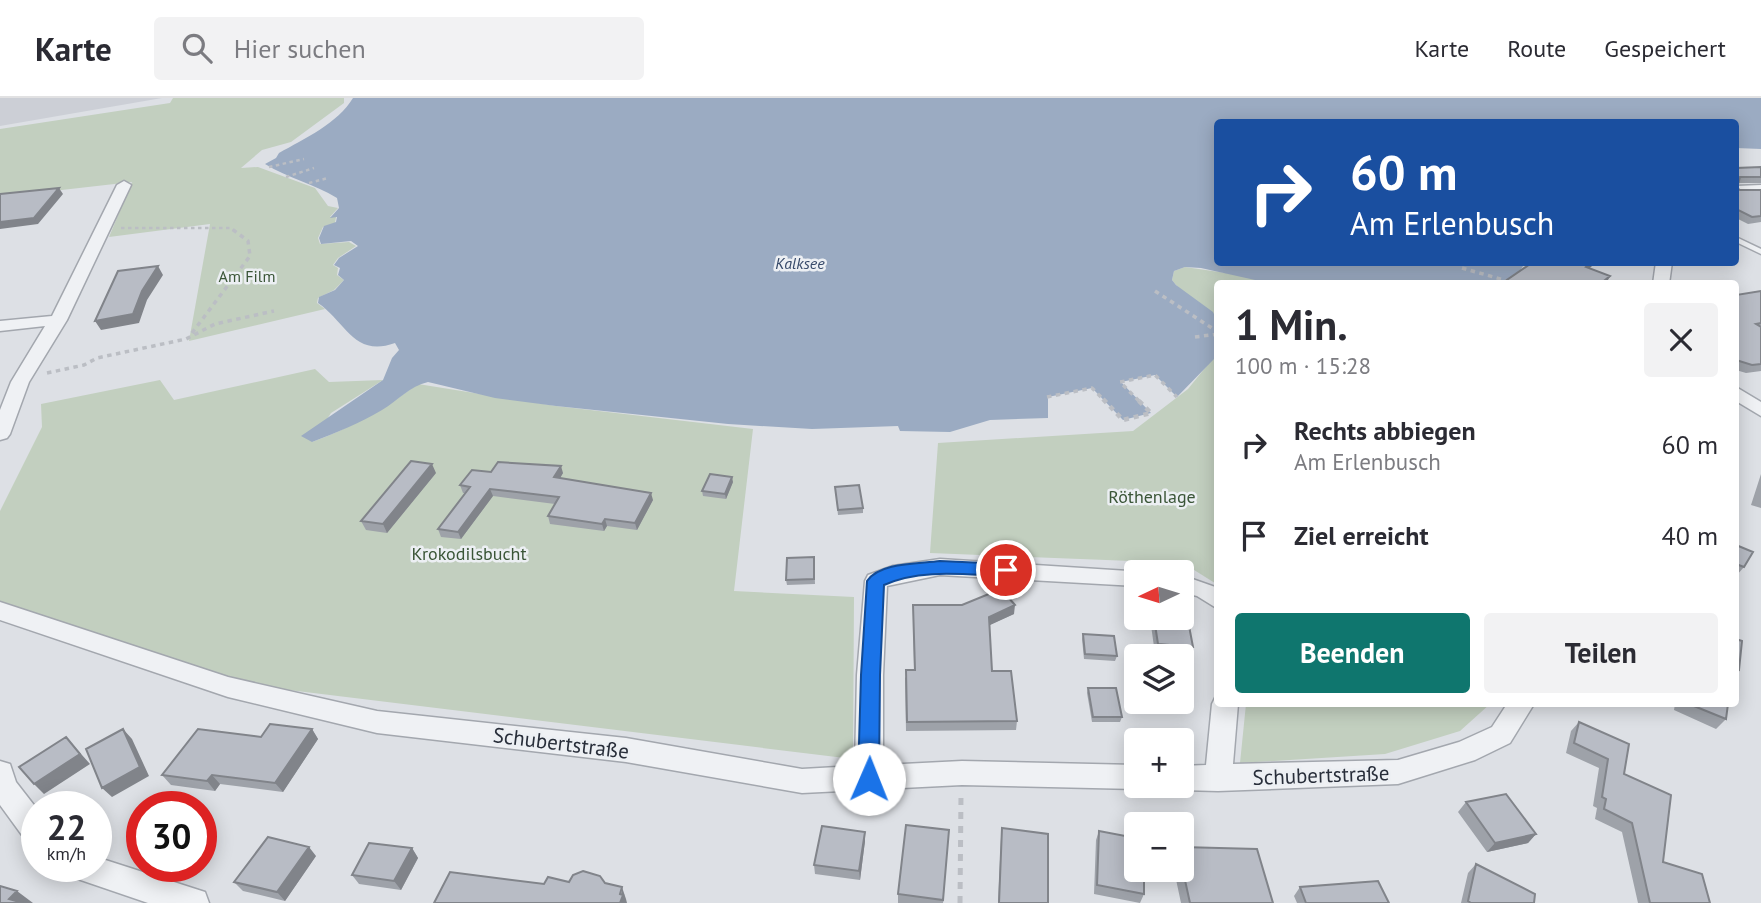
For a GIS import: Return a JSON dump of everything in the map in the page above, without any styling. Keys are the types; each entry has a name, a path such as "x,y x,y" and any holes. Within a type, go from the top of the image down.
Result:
{"street":[{"path":"0,434 22,380 59,320 124,185"},
{"path":"1739,190 1761,189"},
{"path":"0,326 59,320"},
{"path":"0,388 22,380"},
{"path":"1739,395 1761,410"},
{"path":"869,779 870,675 876,581 893,574 940,568 1124,577"},
{"path":"1194,587 1205,590 1214,597"},
{"name":"Schubertstraße","path":"0,611 228,687 377,722 626,750 802,781 961,772 1124,777"},
{"path":"1218,779 1225,707"},
{"name":"Schubertstraße","path":"1194,778 1398,772 1465,752 1501,735 1519,707"},
{"path":"0,773 4,788 21,811"},
{"path":"112,876 194,903"}],"lane":[{"path":"1739,241 1761,252"}],"path":[{"path":"269,167 304,159"},
{"path":"286,177 314,168"},
{"path":"309,183 328,178"},
{"path":"22,380 85,365 97,358 186,339 252,253 252,245 244,236 230,228 160,226 103,230"},
{"path":"1462,268 1505,280"},
{"path":"1155,291 1214,330"},
{"path":"192,333 274,311"},
{"path":"1195,337 1214,334"},
{"path":"1048,397 1092,388 1123,421 1151,413 1120,382 1155,375 1177,397"},
{"path":"960,903 961,772"}],"shaded area":[{"path":"0,98 162,98 0,126"}],"green space":[{"name":"Am Film","path":"173,98 344,98 344,103 291,142 262,150 241,168 258,167 315,188 328,206 338,208 330,217 336,217 335,223 323,227 318,238 320,244 349,242 356,246 338,258 333,265 338,268 337,275 344,280 334,290 318,298 317,303 325,309 189,341 210,224 109,237 132,182 0,197 0,129 170,103"},
{"path":"1185,267 1263,280 1214,280 1214,316 1177,286 1172,280 1174,271"},
{"name":"Röthenlage","path":"1214,357 1214,582 1194,570 1194,560 1124,561 930,553 938,443 1133,431 1188,389"},
{"name":"Krokodilsbucht","path":"315,369 329,382 383,380 331,413 312,442 367,417 418,384 556,406 753,429 734,591 854,597 853,759 223,682 0,614 0,511 42,427 41,404 160,380 174,400"},
{"path":"1246,707 1487,707 1460,731 1385,754 1240,763"}],"water":[{"name":"Kalksee","path":"353,98 1761,98 1761,149 1739,148 1739,119 1214,119 1214,266 1523,266 1514,280 1255,280 1201,268 1185,267 1174,271 1172,280 1176,285 1214,314 1214,359 1177,397 1155,375 1121,382 1151,413 1123,420 1092,388 1048,397 1048,418 990,420 950,432 900,431 898,426 812,429 728,424 495,398 428,382 409,390 365,419 312,442 301,436 383,380 392,358 399,350 395,343 370,346 360,342 318,303 319,297 335,290 344,280 338,275 340,268 334,265 339,258 358,246 351,241 321,244 319,238 324,226 336,222 337,217 330,218 339,208 337,198 265,164 330,123"}],"building":[{"path":"1761,167 1761,177 1740,177 1739,181 1739,168"},
{"path":"59,188 34,218 0,222 0,194"},
{"path":"1739,189 1761,190 1761,216 1752,217 1739,210"},
{"path":"158,266 142,291 133,314 95,321 118,271"},
{"path":"1527,266 1587,266 1610,276 1605,280 1507,280"},
{"path":"1761,291 1761,323 1756,324 1761,327 1761,364 1752,365 1739,361 1739,295"},
{"path":"411,461 432,464 383,524 361,521"},
{"path":"498,462 561,466 554,477 651,493 635,523 605,519 602,524 548,516 559,497 490,489 458,532 438,529 470,487 460,485 472,470 491,472"},
{"path":"710,474 732,477 725,494 702,491"},
{"path":"859,485 863,508 838,510 835,487"},
{"path":"1739,546 1753,552 1744,567 1739,565"},
{"path":"814,557 814,579 786,580 787,558"},
{"path":"1001,589 1015,605 989,617 992,671 1011,671 1017,721 907,722 906,670 915,670 913,605 962,605"},
{"path":"1156,630 1190,630 1192,644 1158,644"},
{"path":"1083,634 1114,636 1117,656 1085,654"},
{"path":"1739,640 1742,641 1739,670"},
{"path":"1088,688 1116,688 1122,717 1093,717"},
{"path":"1696,707 1728,707 1726,719"},
{"path":"1579,722 1629,744 1624,774 1671,795 1663,862 1702,874 1710,903 1650,903 1632,823 1604,809 1606,799 1602,797 1608,759 1574,743"},
{"path":"270,724 312,729 275,783 212,775 207,781 162,775 198,729 261,737"},
{"path":"123,729 140,767 102,788 86,749"},
{"path":"66,737 80,754 34,784 19,767"},
{"path":"1506,794 1536,834 1495,843 1466,802"},
{"path":"906,825 949,830 943,900 898,894"},
{"path":"822,826 865,832 859,871 814,865"},
{"path":"1002,828 1048,834 1048,903 999,903"},
{"path":"1099,831 1124,836 1124,882 1144,882 1144,894 1097,885"},
{"path":"268,837 309,847 277,892 234,882"},
{"path":"369,843 412,848 394,881 352,875"},
{"path":"1194,847 1257,849 1273,903 1190,903 1185,882 1194,882"},
{"path":"1476,864 1535,894 1534,903 1468,901"},
{"path":"583,871 600,876 605,883 622,887 620,903 434,903 450,872 544,884 548,877 569,882 573,875"},
{"path":"1378,881 1389,903 1306,903 1300,887"},
{"path":"0,886 17,891 9,899 23,903 0,903"}],"route":[{"path":"869,779 870,675 876,581 893,574 940,568 1006,570"}]}
